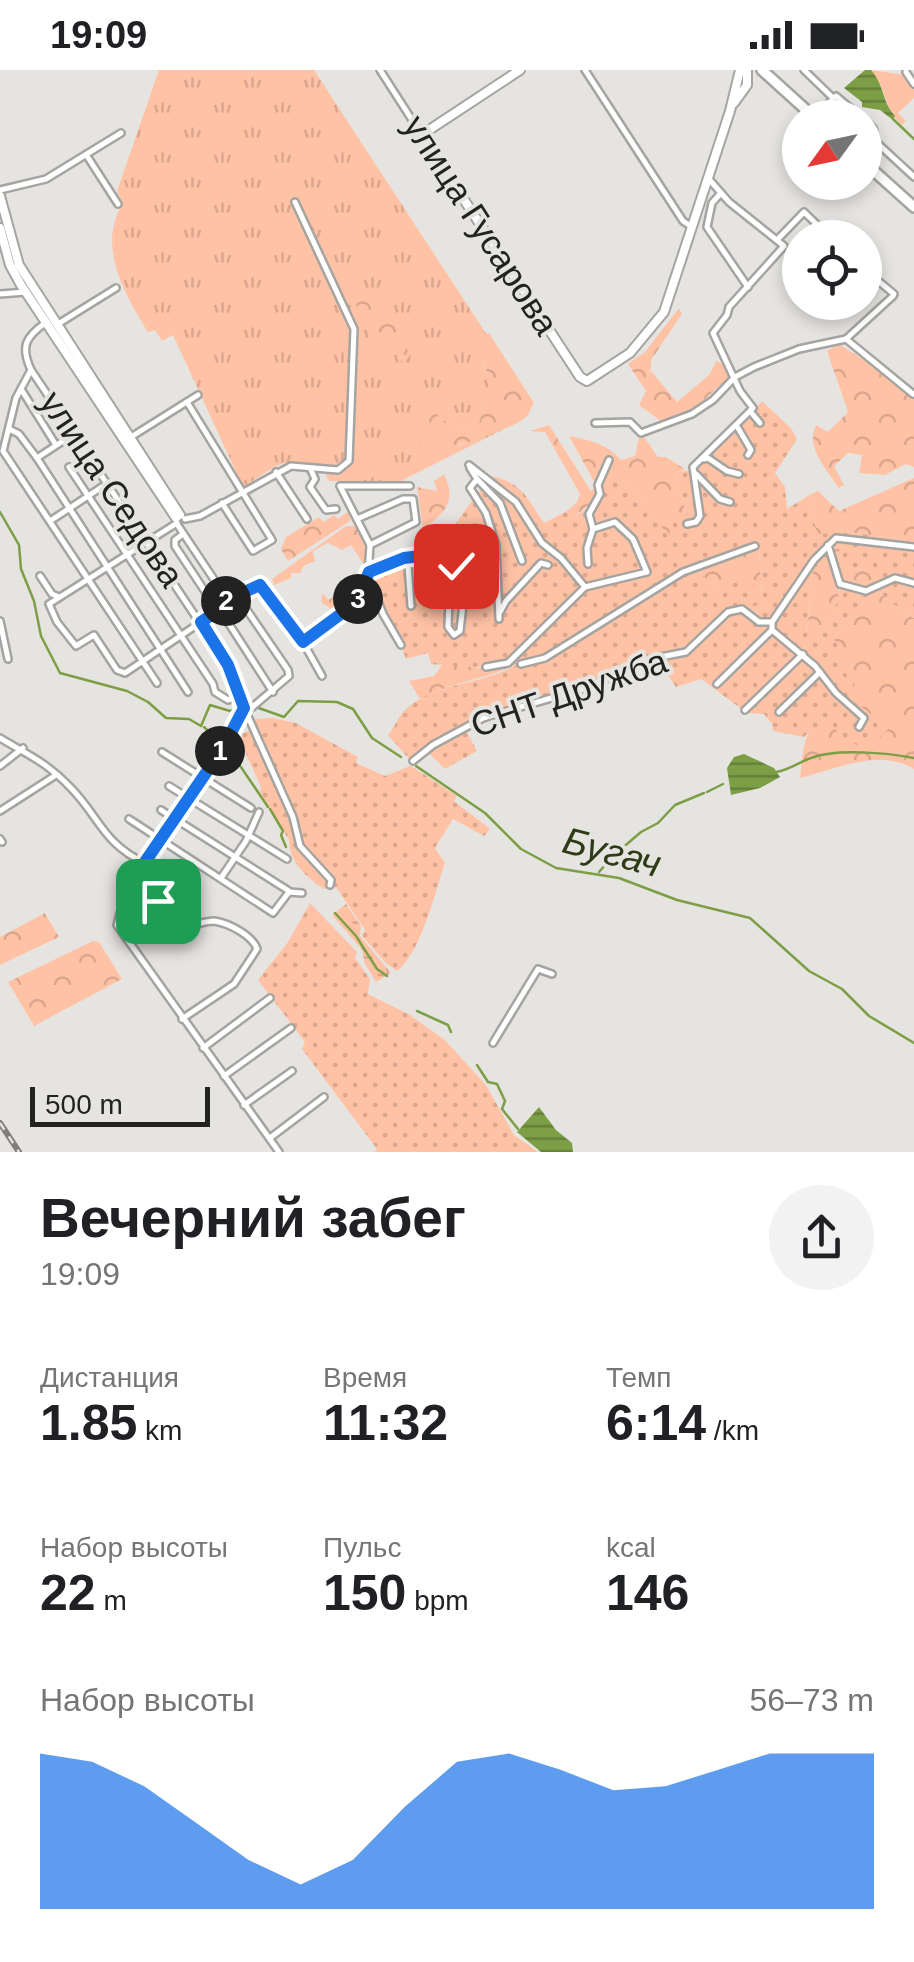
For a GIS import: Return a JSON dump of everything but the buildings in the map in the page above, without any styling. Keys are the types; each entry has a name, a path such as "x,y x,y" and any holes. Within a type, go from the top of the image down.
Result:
{"main road":[{"path":"764,70 796,100"},
{"path":"882,178 914,207"}],"street":[{"name":"улица Гусарова","path":"380,70 582,380 590,380 630,354 658,323 692,227"},
{"path":"423,137 520,70"},
{"path":"584,70 684,221 692,227 742,78"},
{"path":"804,70 840,100"},
{"path":"906,72 914,84"},
{"path":"833,100 836,97"},
{"path":"120,133 46,180 0,193 19,265 51,325 180,520 189,542"},
{"path":"882,148 914,177"},
{"path":"87,155 118,204"},
{"path":"708,178 784,246 730,307 712,335 760,424"},
{"path":"721,193 712,203 707,227 748,287"},
{"path":"224,599 220,609 125,673 120,672 94,635 76,646 49,606 180,520 222,504 276,472 290,466 338,470 349,461 354,329 294,202"},
{"path":"0,228 2,245 26,292 131,437 165,497"},
{"path":"777,240 782,235"},
{"path":"882,285 894,295 882,306"},
{"path":"116,288 28,335 24,354 30,370 5,434 4,451 157,683"},
{"path":"0,294 26,292"},
{"path":"846,339 867,320"},
{"path":"595,423 630,422 641,432 652,430 704,406 735,377 788,352 836,339 846,339 913,394"},
{"name":"улица Седова","path":"30,370 228,665 303,852 331,880 330,885"},
{"path":"20,388 56,445"},
{"path":"131,437 198,395"},
{"path":"187,402 272,540 253,551 222,504"},
{"path":"730,502 712,492 693,467 738,426 750,408"},
{"path":"738,426 751,450 748,455"},
{"path":"37,458 74,433"},
{"path":"5,434 20,435 37,458 188,692"},
{"path":"701,459 708,458 739,474"},
{"path":"588,564 587,548 594,528 588,514 600,494 598,485 609,460"},
{"path":"69,466 215,692 228,700 241,695"},
{"path":"522,561 500,503 469,466 516,502 542,543 561,558 585,587"},
{"path":"309,468 315,479 310,486 324,508 330,512 336,508"},
{"path":"276,472 307,519"},
{"path":"687,524 696,522 700,516 695,472"},
{"path":"477,479 470,488 486,513 496,545 500,616 506,600 542,564 548,565"},
{"path":"50,520 108,483"},
{"path":"303,642 357,602 368,573 370,545 342,492 343,484 410,486"},
{"path":"357,519 412,498 416,522 370,545"},
{"path":"180,520 183,534 224,599"},
{"path":"486,667 508,663 585,587 647,572 633,539 615,522 594,528"},
{"path":"183,534 175,540 175,546 208,596 224,599 260,585 303,642 322,676"},
{"path":"717,684 772,626 803,575 836,538 914,546"},
{"path":"520,664 545,658 683,572 755,546"},
{"path":"828,546 840,584 866,591 895,578 914,583"},
{"path":"368,573 404,558 449,553 466,577 464,616 460,631 454,635 448,628 450,601"},
{"path":"404,558 411,606"},
{"path":"368,573 383,614 401,645"},
{"path":"40,576 52,594 60,597"},
{"path":"238,596 288,670 288,679 246,711 187,796 145,862 137,893 120,913 117,927 279,1152"},
{"path":"220,609 273,692"},
{"name":"СНТ Дружба","path":"413,761 433,745 482,718 588,687 644,660 686,652 728,612 742,609 772,626"},
{"path":"0,621 8,659"},
{"path":"772,626 864,718 859,727"},
{"path":"745,710 802,654"},
{"path":"779,712 820,672"},
{"path":"0,738 24,748 57,775 122,853 145,862"},
{"path":"0,766 24,748"},
{"path":"162,752 251,808"},
{"path":"0,811 57,775"},
{"path":"169,786 287,859"},
{"path":"161,810 289,892 302,893"},
{"path":"221,878 259,812"},
{"path":"129,819 273,913 289,892"},
{"path":"141,882 153,897 179,916"},
{"path":"182,1019 234,984 257,949 256,943 213,921 189,924"},
{"path":"493,1043 538,970 552,974"},
{"path":"203,1048 270,998"},
{"path":"224,1076 292,1028"},
{"path":"244,1104 292,1071"},
{"path":"270,1138 324,1097"}],"green space":[{"path":"159,70 314,70 487,335 482,360 493,388 475,433 440,419 427,407 459,446 524,419 401,481 329,481 326,465 289,462 243,487 173,335 162,341 155,330 148,332 123,286 113,253 115,219 123,203 117,191"},
{"path":"871,70 905,75 914,88 914,98 898,113 906,121 902,125 892,112"},
{"path":"355,294 375,301 390,316 410,356 403,363 396,348 398,342 369,343 366,318 357,309"},
{"path":"679,308 682,314 651,360 646,375 651,371 677,402 710,374 716,361 724,365 730,376 693,410 662,422 639,405 646,391 628,364 645,352"},
{"path":"489,333 534,403 519,422 447,448 427,451 417,437 421,429 408,415 415,406 434,410 440,419 475,433 491,389 476,345 480,336"},
{"path":"839,344 914,398 914,467 906,464 885,475 859,473 862,455 848,453 834,466 844,485 839,488 824,466 813,442 816,425 828,432 848,412 827,351"},
{"path":"762,401 791,428 797,439 775,473 785,487 787,509 811,494 816,534 834,533 830,567 813,566 807,632 818,640 834,613 841,583 862,589 868,596 858,615 848,619 834,640 848,662 845,673 855,683 850,698 889,728 877,740 859,747 823,720 817,732 811,730 804,737 773,731 764,714 747,713 701,679 676,687 665,671 652,677 641,661 588,686 482,717 464,727 477,751 445,769 426,750 410,760 388,735 406,709 432,693 518,664 513,657 484,666 431,664 428,653 406,659 372,573 404,561 448,555 448,534 490,476 517,487 544,523 567,511 572,518 594,504 602,494 600,486 611,462 622,480 635,488 669,538 671,517 688,519 674,472 693,470","holes":["759,547 763,613 757,614 751,607 758,605 752,578 743,579 741,584 723,579 716,590 699,571 715,561"]},
{"path":"549,425 591,491 597,487 569,436 604,446 621,460 635,456 639,438 645,438 658,457 666,457 685,469 674,473 688,519 669,539 635,488 622,480 572,518 567,511 580,494 545,432 530,431"},
{"path":"444,474 449,492 447,505 423,529 417,487 437,491 434,481"},
{"path":"914,478 914,542 843,531 837,565 875,572 875,591 914,618 914,769 887,760 872,760 800,778 805,745 813,727 831,718 863,711 850,698 834,640 848,619 841,583 834,613 818,640 807,633 816,535 811,494 818,491 839,511"},
{"path":"349,511 350,521 288,561 281,549 286,537 319,517 323,522 334,515 338,519"},
{"path":"346,526 357,526 367,554 366,578 349,603 355,592 350,585 362,577 366,568 351,545 342,550 328,543 313,551 315,561 300,573 291,573 291,578 274,585 272,579"},
{"path":"843,531 914,542 914,618 875,591 874,572 837,565"},
{"path":"759,547 763,614 750,607 742,584 721,585 716,590 698,570"},
{"path":"343,591 345,602 349,603 332,618 334,611 321,602 323,593 328,600"},
{"path":"514,661 517,664 420,699 409,681 434,676 442,665 486,668"},
{"path":"253,719 296,723 358,757 356,763 385,776 410,766 416,769 457,796 454,801 490,829 484,836 453,819 435,848 445,863 426,921 413,951 397,971 362,936 365,930 336,887 324,889 300,868 289,840 260,792 241,743 242,734 254,728"},
{"path":"310,903 357,952 355,958 370,979 368,994 410,1015 445,1040 486,1085 514,1135 538,1152 375,1152 377,1149 302,1049 305,1042 258,980 288,942"},
{"path":"346,904 361,926 360,936 391,973 376,982 364,962 363,951 332,915"},
{"path":"45,913 59,937 0,965 0,937"},
{"path":"93,941 99,942 122,979 34,1026 8,982"}],"shaded area":[{"path":"865,70 871,70 895,116 893,120 882,112 882,100 859,100 844,88"},
{"path":"744,754 774,768 780,777 760,788 731,795 727,768 734,757"},
{"path":"539,1107 556,1130 572,1143 573,1152 541,1152 517,1132"}],"waterway":[{"path":"893,119 914,139"},
{"name":"Бугач","path":"0,512 19,545 21,569 34,601 41,636 60,673 127,691 166,718 189,719 201,726 210,705 230,711 240,708"},
{"name":"Бугач","path":"256,707 284,717 298,701 337,702 353,709 372,738 401,757"},
{"path":"204,727 220,742"},
{"path":"228,748 268,807"},
{"path":"776,772 834,753 914,758"},
{"name":"Бугач","path":"416,766 485,813 521,849 556,868 619,878 677,900 750,918 809,971 842,989 869,1016 914,1043"},
{"path":"707,792 723,784"},
{"path":"599,872 675,805 704,793"},
{"path":"270,809 283,831 286,847"},
{"path":"335,913 377,969 387,976"},
{"path":"417,1011 448,1025 451,1032"},
{"path":"477,1065 488,1082 497,1084 505,1101 502,1109 518,1129"}],"railway":[{"path":"0,1123 19,1152"}],"route":[{"path":"158,901 141,882 145,862 243,715 240,690 201,622 222,608 224,601 260,585 303,642 357,602 369,572 404,558 445,553 449,553 456,566"}]}
